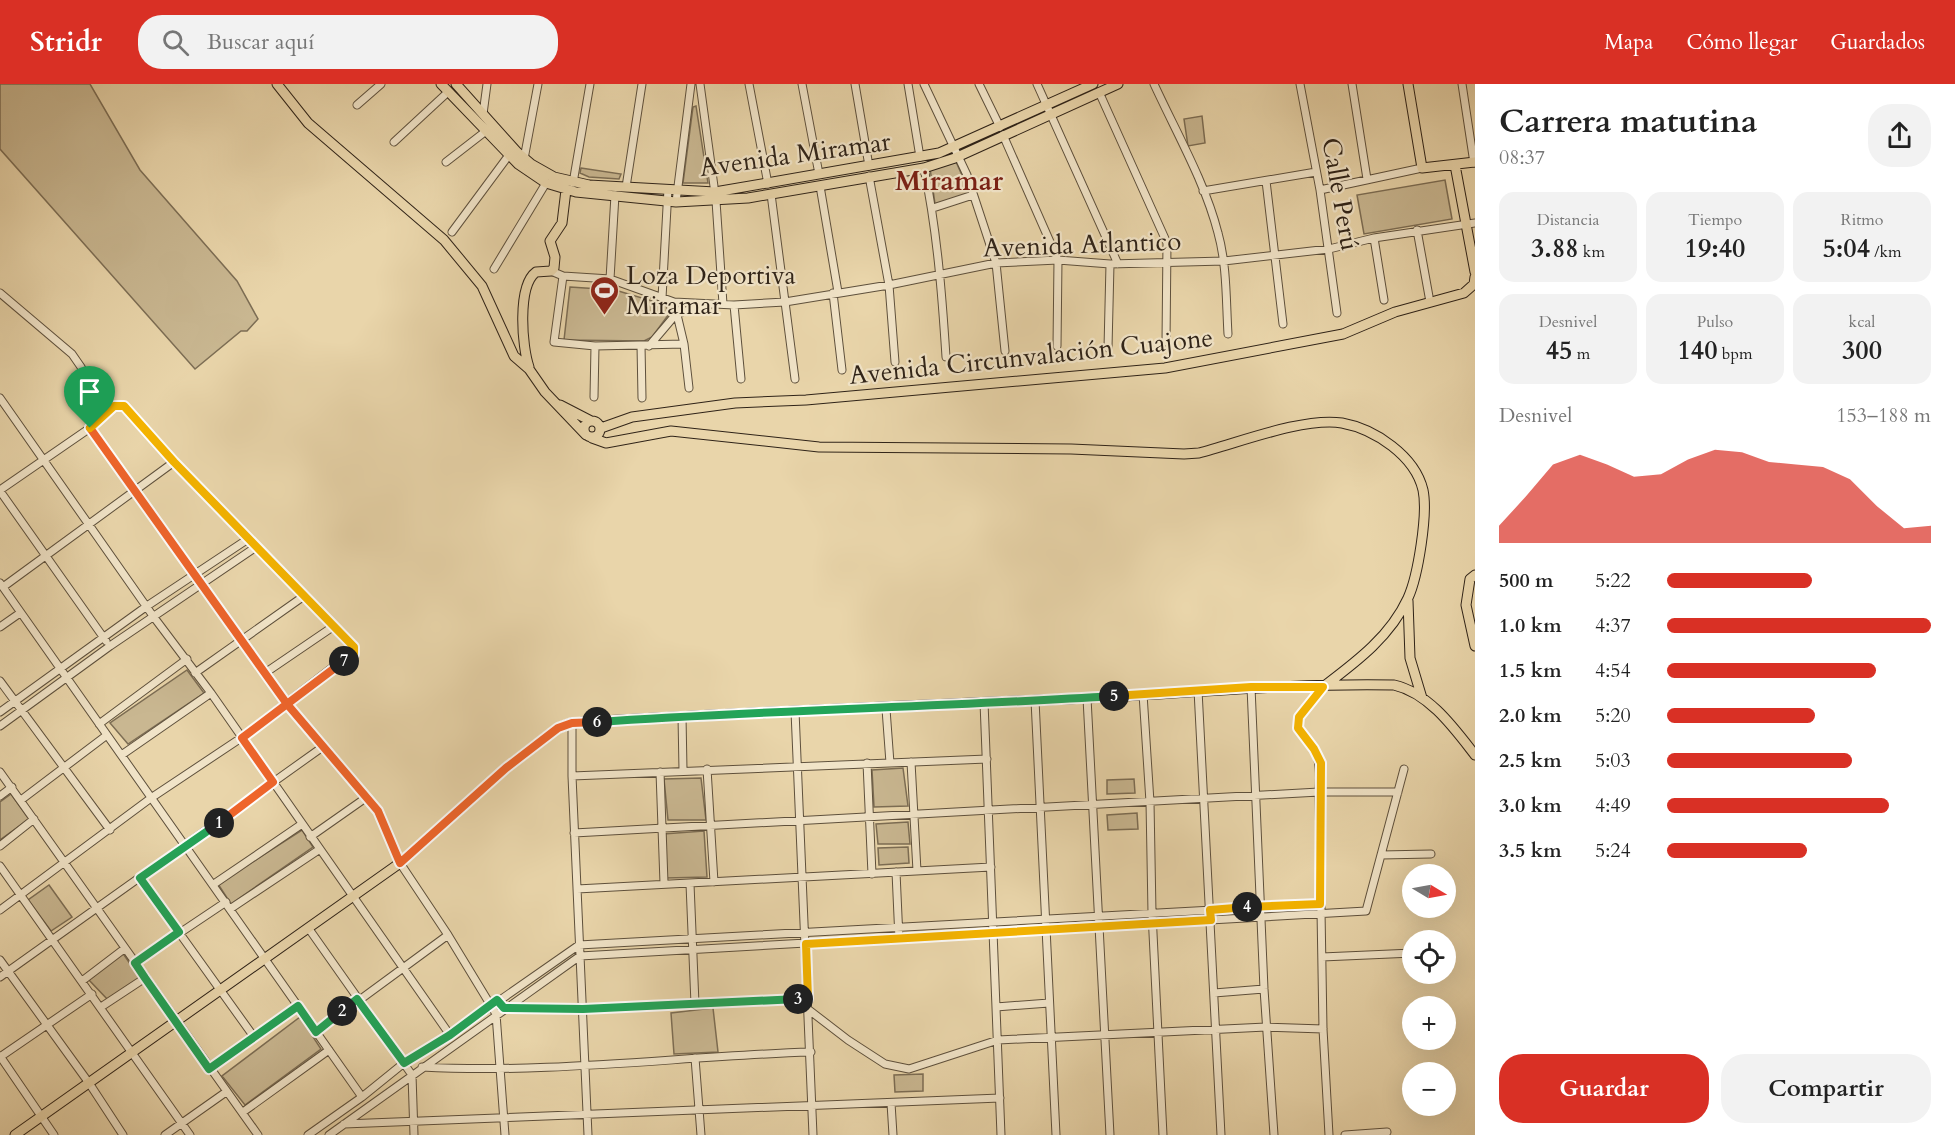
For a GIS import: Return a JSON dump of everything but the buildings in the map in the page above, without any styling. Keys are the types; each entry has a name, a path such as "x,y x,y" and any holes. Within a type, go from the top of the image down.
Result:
{"main road":[{"path":"277,84 315,130 444,240 482,286 514,356 529,369 552,401 594,429 606,443 671,431 819,447 1060,449 1184,454 1199,453 1283,430 1333,422 1343,423 1377,435 1394,448 1420,481 1424,502 1416,572 1408,598 1394,621 1370,650 1323,687"},
{"name":"Avenida Miramar","path":"441,84 524,170 546,183 566,190 672,202 716,196 819,174 924,168 1002,131 1052,114 1096,88"},
{"name":"Avenida Miramar","path":"456,84 524,159 545,173 573,183 673,190 716,196 771,194 820,186 920,157 956,151"},
{"name":"Avenida Miramar","path":"1002,131 1047,104 1096,88 1118,84"},
{"path":"1408,84 1422,168 1474,163"},
{"path":"1455,165 1470,224 1475,280"},
{"path":"529,369 521,340 527,283 536,272 551,271 556,264 550,241 562,223 566,190"},
{"name":"Avenida Circunvalación Cuajone","path":"594,429 618,421 735,403 806,400 1165,368 1343,334 1395,312 1464,293 1475,280"},
{"path":"552,401 594,429"},
{"path":"1475,575 1469,585 1466,605 1475,646"},
{"path":"1408,598 1410,658 1422,698"},
{"path":"15,1135 400,863 506,768 558,728 572,723 682,716 886,709 1251,687 1394,685 1405,688 1422,698 1475,755"}],"street":[{"path":"357,105 381,84"},
{"path":"483,114 487,84"},
{"path":"524,159 538,84"},
{"path":"573,183 590,84"},
{"path":"626,188 642,84"},
{"path":"662,298 673,190 691,84"},
{"path":"642,398 645,346 676,313 721,304 716,196 700,84"},
{"path":"749,84 768,184"},
{"path":"802,84 819,174"},
{"path":"855,84 889,285 895,362"},
{"path":"908,84 920,157"},
{"path":"924,84 956,151 996,263 1005,351"},
{"path":"979,84 1058,260 1057,346"},
{"path":"1037,84 1052,114 1114,264 1108,348"},
{"path":"1154,84 1203,191 1218,232 1224,261 1228,334"},
{"name":"Calle Perú","path":"1300,84 1320,190 1337,313"},
{"path":"1352,84 1367,179"},
{"path":"1462,84 1474,163"},
{"path":"1096,88 1167,243 1166,342"},
{"path":"394,142 448,92"},
{"path":"446,162 486,131"},
{"path":"452,232 509,155"},
{"path":"924,168 933,208 946,357"},
{"path":"1320,190 1422,168"},
{"path":"1203,191 1316,172"},
{"path":"1266,181 1277,255 1283,324"},
{"path":"494,269 546,183"},
{"path":"820,186 835,292 842,370"},
{"path":"771,194 795,379"},
{"path":"610,279 615,195"},
{"path":"933,208 973,195"},
{"name":"Avenida Atlantico","path":"551,271 563,276 610,279 674,303 734,305 784,302 889,285 996,263 1058,260 1114,264 1224,261 1329,249 1417,230 1470,224"},
{"path":"1417,230 1430,302"},
{"path":"1374,238 1384,300"},
{"path":"563,276 554,342 595,346 684,344"},
{"path":"0,293 72,354 95,395 90,428 287,704 344,774 378,811 400,863 494,1002 504,1008 583,1009 808,999"},
{"path":"674,303 684,344 689,388"},
{"path":"734,305 741,379"},
{"path":"594,397 595,346"},
{"path":"0,398 153,616 211,693 450,1035"},
{"path":"0,909 151,798 242,738 354,654 354,647 174,462 124,406 114,406 90,428 0,491 110,646"},
{"path":"174,462 135,492 1,585 59,669 123,754 151,798 214,884 362,1097"},
{"path":"0,712 147,606 248,539"},
{"path":"0,726 110,646 256,547"},
{"path":"195,673 304,596"},
{"path":"0,627 20,613"},
{"path":"265,673 333,626"},
{"path":"99,724 186,658"},
{"path":"0,681 15,702 24,710 110,830"},
{"path":"1251,687 1264,989 1274,1135"},
{"path":"1323,687 1299,717 1298,728 1314,749 1321,763 1320,904 1323,1029 1329,1135"},
{"path":"1198,690 1221,1135"},
{"path":"123,754 211,693"},
{"path":"1143,694 1150,802 1152,913 1163,1135"},
{"path":"1088,698 1110,1135"},
{"path":"1035,700 1056,1135"},
{"path":"984,702 1001,1135"},
{"path":"886,709 890,763"},
{"path":"795,711 814,1106 813,1135"},
{"path":"682,716 683,770"},
{"path":"572,723 574,833 588,1135"},
{"path":"21,800 107,735"},
{"path":"0,977 324,747"},
{"path":"572,776 987,759"},
{"path":"911,762 917,871"},
{"path":"867,763 872,874"},
{"path":"707,769 714,882"},
{"path":"329,1135 337,1132 344,1124 411,1075 580,956 1366,911 1404,769"},
{"path":"0,771 209,1069 258,1135"},
{"path":"660,772 664,884"},
{"path":"0,796 12,788"},
{"path":"574,833 989,812 1319,792 1398,792"},
{"path":"310,837 367,797"},
{"path":"0,846 34,819"},
{"path":"214,884 302,824"},
{"path":"230,909 320,849"},
{"path":"1381,855 1431,854"},
{"path":"0,866 190,1135"},
{"path":"577,889 991,867"},
{"path":"897,872 899,939"},
{"path":"140,878 254,1036"},
{"path":"690,884 695,1004"},
{"path":"135,963 226,902"},
{"path":"308,1135 362,1097 404,1063 450,1035 494,1002 579,945 1320,904"},
{"path":"309,929 411,1075 414,1135"},
{"path":"316,1032 357,999 448,935"},
{"path":"82,981 124,949"},
{"path":"1322,957 1402,953"},
{"path":"0,960 89,1083 123,1135"},
{"path":"101,1007 145,978"},
{"path":"1214,993 1264,989"},
{"path":"54,1135 0,1056 48,1026 92,994"},
{"path":"494,1002 505,1135"},
{"path":"996,1007 1048,1003"},
{"path":"209,1069 298,1006"},
{"path":"809,1010 848,1041 895,1068 909,1069 998,1040 1266,1027 1323,1029"},
{"path":"243,1112 329,1050"},
{"path":"423,1067 499,1069 811,1052"},
{"path":"695,1058 701,1135"},
{"path":"165,1135 226,1092"},
{"path":"344,1124 700,1112 1000,1098"},
{"path":"891,1103 893,1135"},
{"path":"1345,1135 1387,1132"}],"shaded area":[{"path":"0,84 90,84 140,170 237,281 258,319 247,331 241,331 195,369 0,149"},
{"path":"696,106 708,183 683,183 693,107"},
{"path":"1202,116 1205,143 1188,146 1184,119"},
{"path":"952,153 970,193 935,204 929,161"},
{"path":"581,168 621,174 619,179 589,177 580,173"},
{"path":"1445,180 1452,219 1364,234 1357,195"},
{"path":"570,287 615,290 666,305 669,314 652,337 644,341 564,340"},
{"path":"187,670 204,693 128,744 110,723"},
{"path":"903,768 908,806 874,807 872,770"},
{"path":"701,778 706,820 668,820 664,779"},
{"path":"1134,779 1135,793 1107,794 1107,780"},
{"path":"11,794 29,819 0,840 0,802"},
{"path":"1137,813 1138,829 1108,830 1107,815"},
{"path":"908,822 910,844 878,844 876,824"},
{"path":"302,830 313,847 231,904 218,884"},
{"path":"704,831 707,877 666,878 663,834"},
{"path":"908,847 909,863 879,865 878,848"},
{"path":"49,885 72,917 51,931 28,900"},
{"path":"122,952 140,978 109,1001 89,980"},
{"path":"713,1008 718,1052 674,1054 671,1013"},
{"path":"300,1017 321,1049 245,1105 222,1076"},
{"path":"923,1074 923,1091 895,1092 894,1075"}],"place":[{"name":"Loza Deportiva Miramar","path":"605,316"}],"district":[{"name":"Miramar","path":"949,181"}],"route":[{"path":"90,428 114,406 124,406 174,462 354,647 354,654 287,704 344,774 373,803 400,863 506,768 558,728 572,723 737,712 886,709 1251,687 1323,687 1299,717 1298,728 1314,749 1321,763 1320,904 1210,910 1211,920 806,944 808,999 583,1009 504,1008 497,1000 450,1035 404,1063 357,999 316,1032 298,1006 209,1069 135,963 179,932 140,878 273,782 242,738 287,704 90,428"}]}
